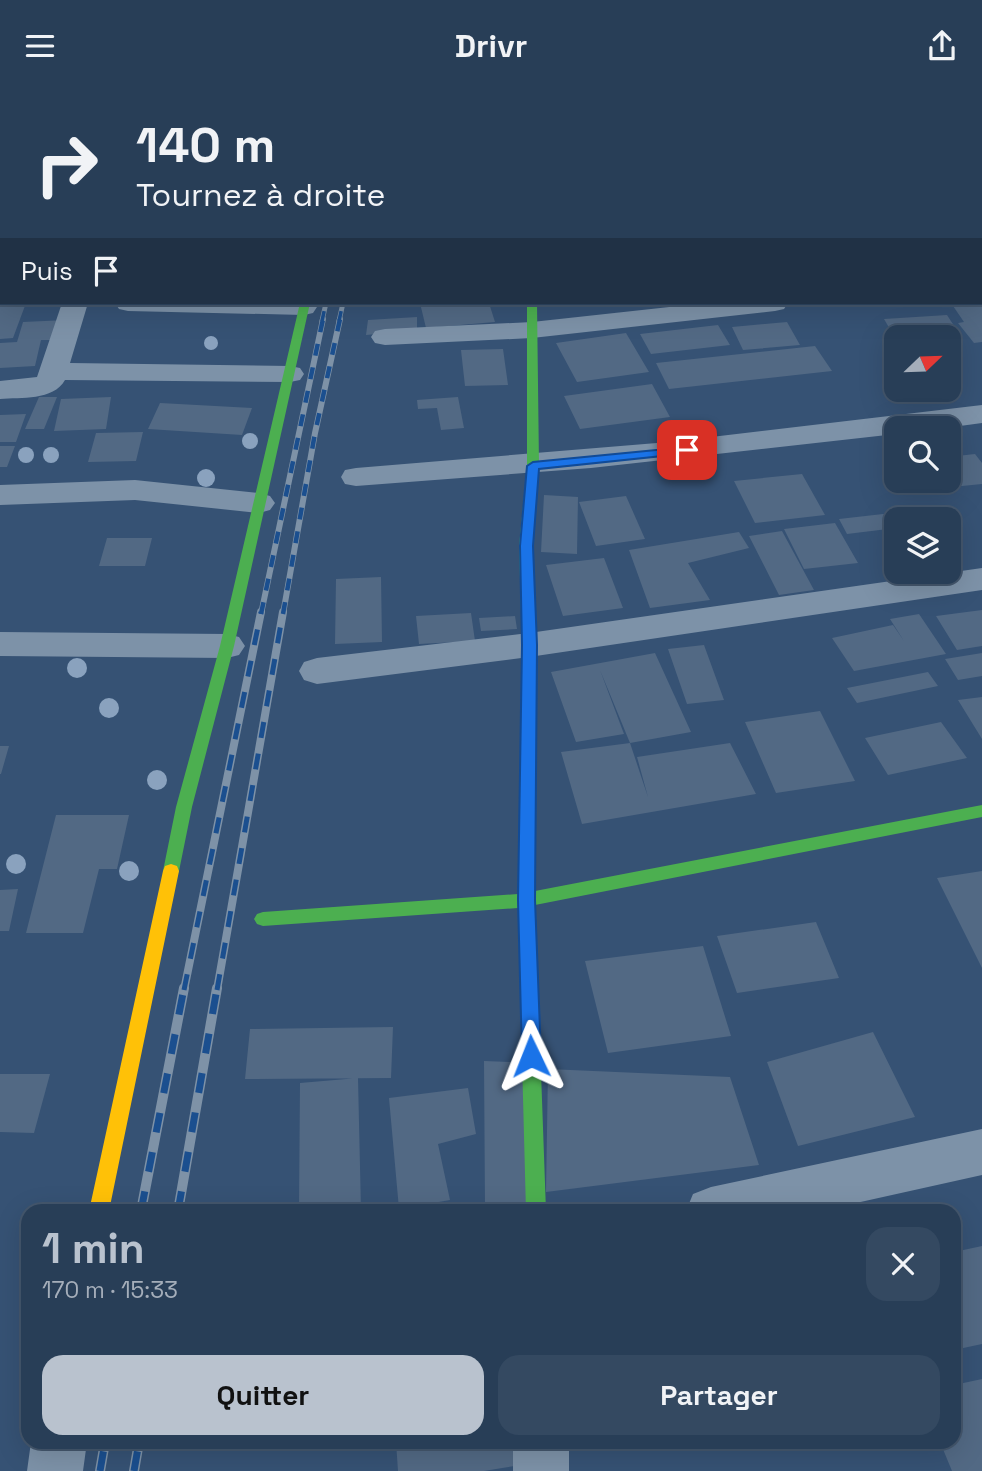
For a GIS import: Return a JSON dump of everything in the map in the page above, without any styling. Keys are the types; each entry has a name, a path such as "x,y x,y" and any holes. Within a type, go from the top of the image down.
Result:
{"street":[{"path":"0,390 43,387 50,383 74,305"},
{"path":"100,1204 184,807 227,646 305,305"},
{"path":"531,305 533,466 526,546 530,645 526,900 536,1204"},
{"path":"385,337 532,330 757,305"},
{"path":"55,372 143,370 211,376 290,374"},
{"path":"356,477 533,466 712,448 982,414"},
{"path":"0,495 135,490 259,503"},
{"path":"317,671 530,645 982,579"},
{"path":"0,644 227,646"},
{"path":"263,919 526,900 982,811"},
{"path":"743,1204 982,1152"},
{"path":"55,1471 59,1449"},
{"path":"541,1449 541,1471"}],"building":[{"path":"0,305 25,305 13,338 0,339"},
{"path":"420,305 490,305 495,322 426,328"},
{"path":"952,305 982,305 982,342 974,343 958,323 964,322"},
{"path":"947,315 954,325 887,325 884,319"},
{"path":"417,317 417,330 366,335 368,320"},
{"path":"66,320 62,340 41,340 35,366 0,368 0,343 17,342 23,322"},
{"path":"787,322 800,345 743,350 732,327"},
{"path":"718,325 730,345 651,354 640,334"},
{"path":"626,333 649,372 577,382 556,343"},
{"path":"815,346 832,371 669,389 656,363"},
{"path":"503,349 508,385 465,386 461,350"},
{"path":"652,384 670,417 580,429 564,396"},
{"path":"39,397 57,397 44,429 25,429"},
{"path":"111,397 106,429 54,431 61,399"},
{"path":"458,397 464,428 441,430 437,408 418,409 417,400"},
{"path":"160,403 252,408 242,435 148,429"},
{"path":"26,414 16,442 0,442 0,415"},
{"path":"143,432 136,461 88,462 96,433"},
{"path":"0,446 15,446 7,467 0,467"},
{"path":"975,454 982,463 982,484 961,486 961,456"},
{"path":"802,474 825,515 755,523 734,481"},
{"path":"544,495 578,497 577,554 541,552"},
{"path":"626,496 645,539 596,546 579,502"},
{"path":"884,514 884,529 847,534 839,519"},
{"path":"835,523 858,563 804,569 784,529"},
{"path":"782,531 814,590 779,595 749,536"},
{"path":"739,532 749,548 688,563 710,600 650,608 629,550"},
{"path":"107,538 152,538 145,566 99,566"},
{"path":"604,558 623,608 563,616 546,565"},
{"path":"381,577 382,642 335,644 336,579"},
{"path":"982,610 982,646 957,650 936,616"},
{"path":"471,613 475,641 419,644 416,616"},
{"path":"919,614 946,654 854,671 832,638 893,625 904,641 890,619"},
{"path":"515,616 517,629 481,631 479,618"},
{"path":"704,645 724,700 687,704 668,649"},
{"path":"655,653 691,732 630,743 600,670 624,734 576,742 551,672"},
{"path":"982,653 982,676 958,680 945,659"},
{"path":"928,672 938,686 857,703 847,688"},
{"path":"982,697 982,739 958,700"},
{"path":"820,711 855,781 776,793 745,722"},
{"path":"941,722 967,758 888,775 865,738"},
{"path":"630,743 648,797 637,757 730,743 756,794 582,824 561,752"},
{"path":"0,746 9,746 1,774 0,774"},
{"path":"56,815 129,815 117,869 99,869 83,933 26,933"},
{"path":"982,871 982,968 937,878"},
{"path":"18,889 9,931 0,931 0,890"},
{"path":"816,922 839,978 737,993 717,936"},
{"path":"703,946 731,1036 608,1053 585,961"},
{"path":"393,1027 391,1078 245,1079 250,1029"},
{"path":"873,1032 915,1117 798,1146 767,1062"},
{"path":"484,1061 532,1063 534,1204 485,1204"},
{"path":"548,1069 730,1077 759,1165 546,1192"},
{"path":"0,1074 50,1074 34,1133 0,1132"},
{"path":"358,1078 361,1204 299,1204 300,1083"},
{"path":"468,1088 476,1134 438,1144 450,1200 427,1204 399,1204 389,1098"},
{"path":"982,1246 982,1344 961,1348 961,1250"},
{"path":"982,1379 982,1471 952,1471 943,1449 961,1449 961,1384"},
{"path":"396,1449 519,1449 521,1465 484,1471 398,1471"}],"railway":[{"path":"322,321 326,305"},
{"path":"339,321 343,305"},
{"path":"261,614 323,319"},
{"path":"283,614 315,433 340,319"},
{"path":"184,990 261,612"},
{"path":"217,990 283,612"},
{"path":"142,1204 184,988"},
{"path":"179,1204 217,988"},
{"path":"100,1471 104,1449"},
{"path":"134,1471 138,1449"}],"traffic: fast":[{"path":"171,871 184,807 227,646 305,305"},
{"path":"532,305 533,466 526,546 529,645 526,900 536,1204"},
{"path":"263,919 526,900 982,811"}],"traffic: slow":[{"path":"100,1204 171,871"}],"route":[{"path":"531,1056 526,900 530,645 526,546 533,466 687,450"}]}
